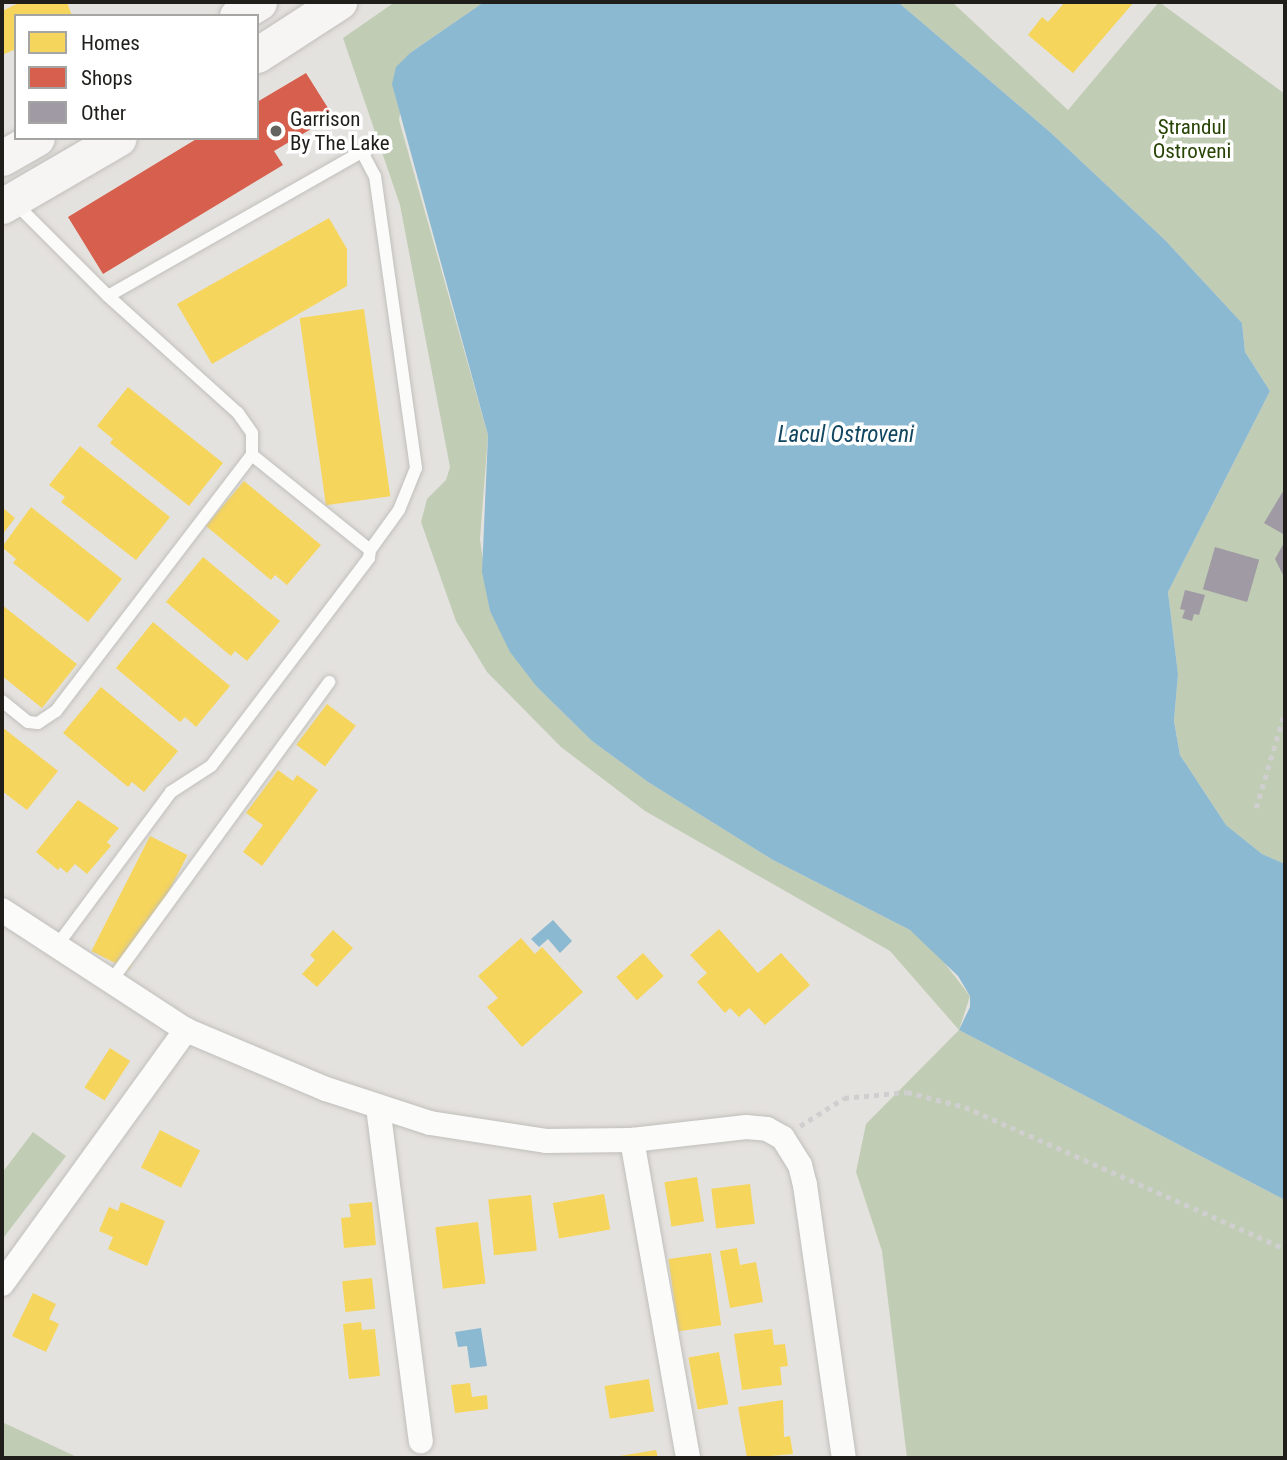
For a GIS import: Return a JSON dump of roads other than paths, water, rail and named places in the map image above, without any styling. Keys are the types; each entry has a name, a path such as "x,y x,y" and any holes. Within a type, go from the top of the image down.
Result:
{"main road":[{"path":"240,14 259,2"},
{"path":"259,54 339,2"},
{"path":"2,158 34,140"},
{"path":"7,203 116,140"}],"street":[{"path":"2,910 110,984 186,1030 266,1066 378,1107 493,1136 546,1141 632,1140 746,1127 767,1129 782,1138 800,1165 805,1185 844,1458"},
{"path":"2,1284 186,1030"},
{"path":"378,1107 421,1441"},
{"path":"632,1140 688,1458"}],"lane":[{"path":"56,947 171,792 211,766 369,558 370,550 399,510 416,468 375,176 362,152 108,296"},
{"path":"2,701 29,722 38,723 56,711 252,454 252,433 239,413 7,203"},
{"path":"252,454 370,550"},
{"path":"110,984 328,682"}],"water":[{"name":"Lacul Ostroveni","path":"484,2 898,2 1050,132 1165,240 1242,323 1245,352 1270,391 1168,592 1178,674 1174,721 1180,755 1226,825 1262,854 1285,864 1285,1200 959,1030 970,1007 970,996 958,976 910,930 773,860 648,782 592,741 537,687 510,652 490,611 482,572 488,435 392,84 396,67 410,53"},
{"path":"553,920 572,941 560,953 548,939 539,947 531,939"},
{"path":"481,1328 487,1366 470,1368 467,1346 458,1347 455,1332"}],"place":[{"name":"Garrison By The Lake","path":"276,131"}],"park label":[{"name":"Ștrandul Ostroveni","path":"1192,139"}]}
